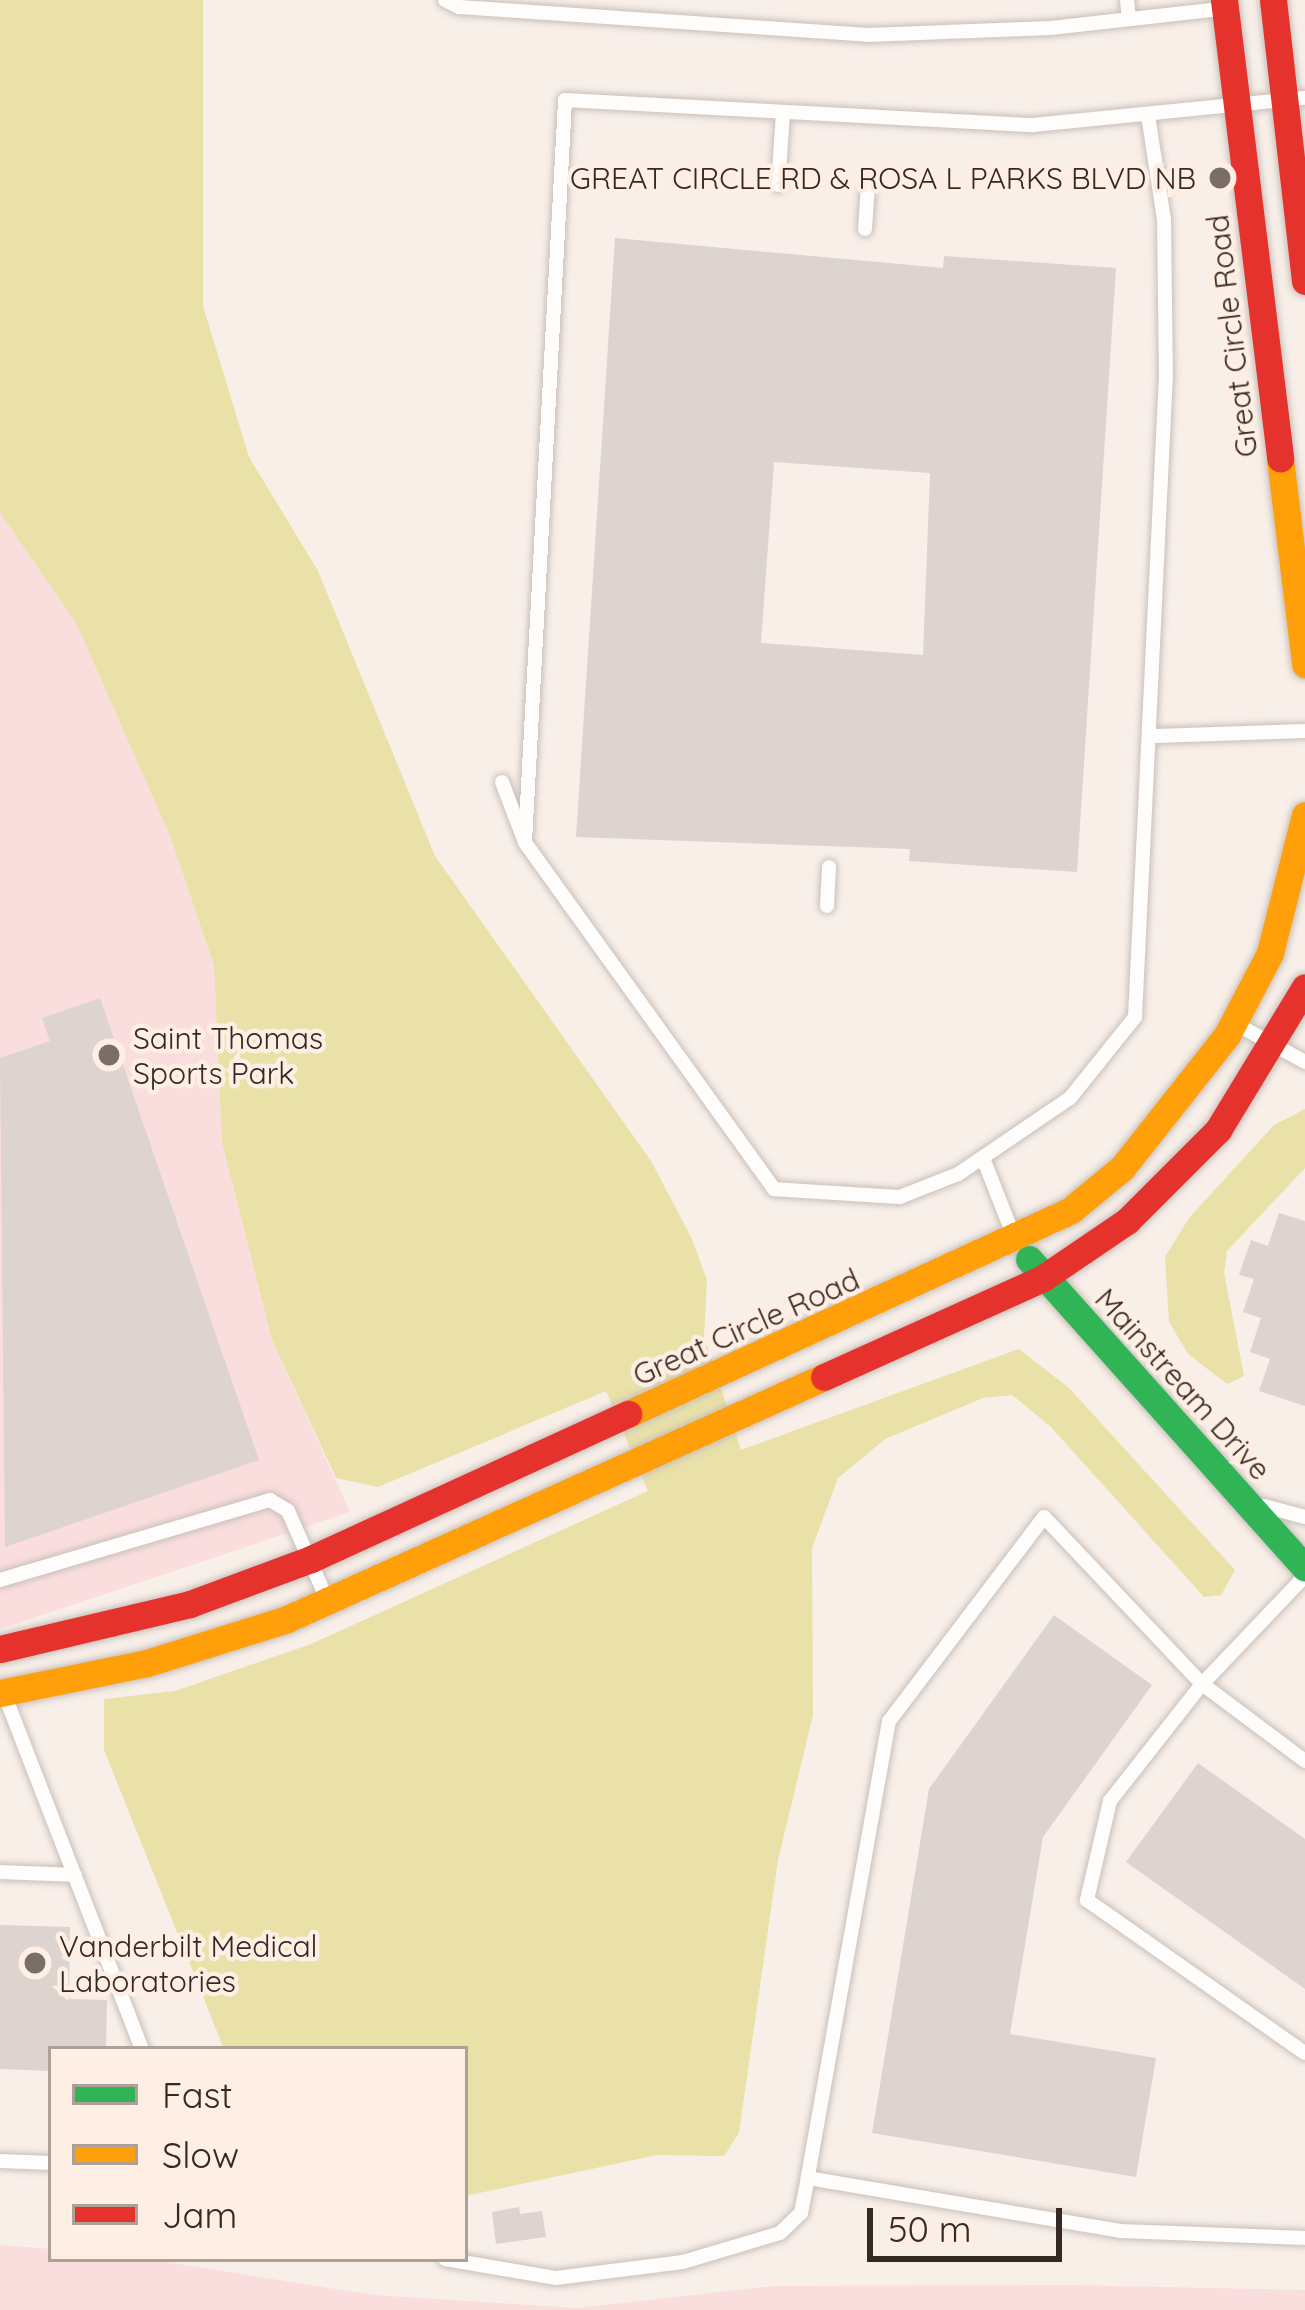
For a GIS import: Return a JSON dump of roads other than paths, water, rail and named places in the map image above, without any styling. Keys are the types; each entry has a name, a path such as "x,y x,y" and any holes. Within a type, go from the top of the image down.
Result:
{"street":[{"path":"1273,0 1294,99 1305,281"},
{"name":"Great Circle Road","path":"1224,4 1305,664"},
{"name":"Great Circle Road","path":"0,1648 190,1604 311,1559 1016,1241 1122,1168 1234,1023 1286,906 1305,814"},
{"path":"1,1689 183,1653 328,1602 1043,1278 1085,1254 1168,1184 1218,1130 1274,1046 1305,987"},
{"name":"Mainstream Drive","path":"1016,1241 1043,1278 1305,1572"}],"lane":[{"path":"446,0 459,8 868,34 1129,18 1224,4"},
{"path":"1127,0 1129,18"},
{"path":"525,842 565,100 1034,125 1294,99"},
{"path":"778,184 783,113"},
{"path":"502,782 525,842 568,892 763,1182 900,1197 983,1159 1070,1097 1136,1016 1155,736 1166,374 1164,219 1148,116"},
{"path":"866,229 868,190"},
{"path":"1155,736 1305,730"},
{"path":"827,906 830,867"},
{"path":"1234,1023 1305,1062"},
{"path":"983,1159 1016,1241"},
{"path":"1242,1500 1305,1517"},
{"path":"0,1580 260,1501 283,1503 328,1602"},
{"path":"463,2262 556,2278 683,2262 780,2233 800,2212 889,1720 1044,1517 1202,1684 1305,1761"},
{"path":"1305,1572 1202,1684 1103,1814 1087,1900 1305,2053"},
{"path":"1,1689 141,2046"},
{"path":"0,1872 75,1875"},
{"path":"0,2162 48,2163"},
{"path":"808,2178 1120,2231 1305,2238"}],"place":[{"name":"GREAT CIRCLE RD & ROSA L PARKS BLVD NB","path":"1220,178"},
{"name":"Saint Thomas Sports Park","path":"109,1055"},
{"name":"Vanderbilt Medical Laboratories","path":"35,1963"}]}
